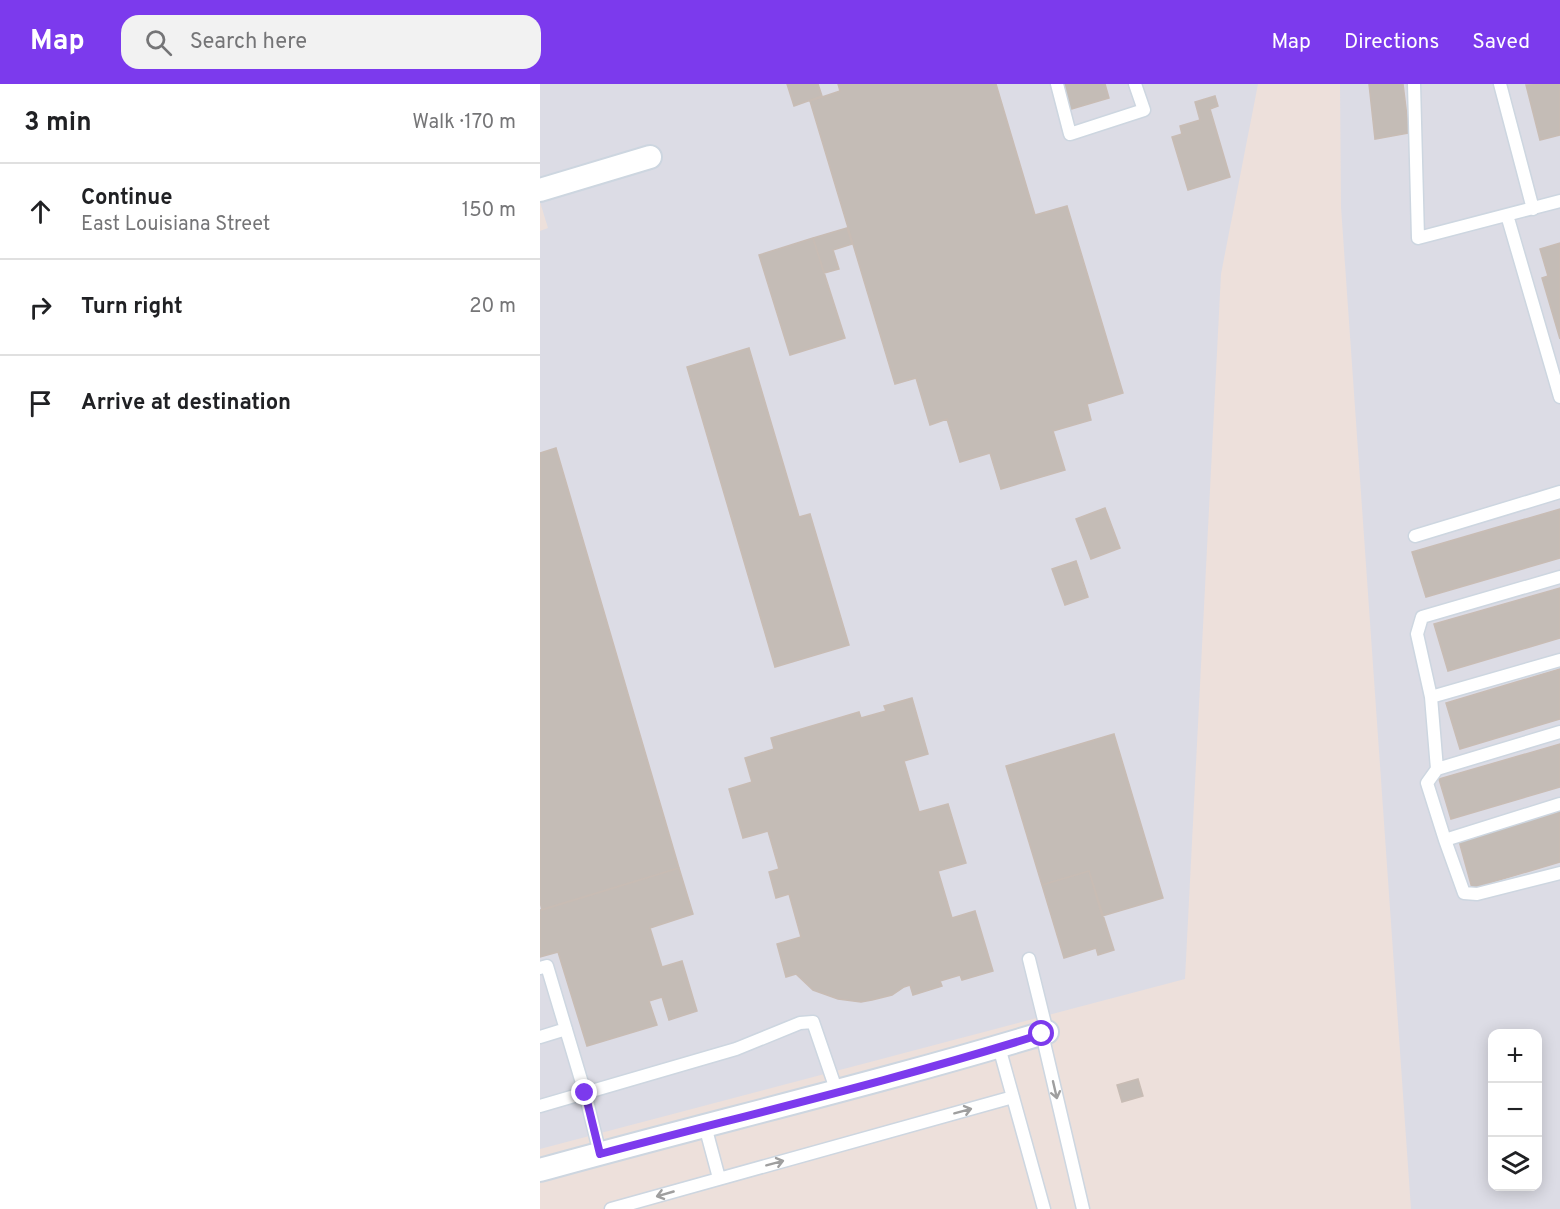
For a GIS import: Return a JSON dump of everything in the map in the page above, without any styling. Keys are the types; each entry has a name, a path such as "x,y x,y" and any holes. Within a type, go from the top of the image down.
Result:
{"street":[{"path":"540,190 650,157"},
{"path":"540,1170 837,1092 1044,1033"}],"lane":[{"path":"1057,84 1070,134 1144,110 1135,84"},
{"path":"1414,84 1418,238 1560,201"},
{"path":"1500,84 1533,209"},
{"path":"1507,216 1560,397"},
{"path":"1415,536 1560,492"},
{"path":"1437,769 1431,697 1417,634 1422,617 1560,577"},
{"path":"1431,697 1560,660"},
{"path":"1560,732 1437,769 1427,783 1464,893 1477,894 1560,873"},
{"path":"1445,840 1560,804"},
{"path":"1029,959 1083,1209"},
{"path":"540,968 547,966 585,1093 600,1154"},
{"path":"540,1106 736,1049 800,1023 813,1022 837,1092"},
{"path":"540,1037 566,1029"},
{"path":"999,1047 1044,1209"},
{"path":"611,1209 1013,1097"},
{"path":"705,1126 719,1178"}],"shaded area":[{"path":"540,84 1258,84 1221,274 1185,979 540,1149 540,231 548,228 540,202"},
{"path":"1340,84 1560,84 1560,1209 1411,1209 1341,207"}],"building":[{"path":"787,84 818,84 822,96 794,106"},
{"path":"838,84 996,84 1035,215 1067,206 1123,393 1087,404 1091,420 1053,431 1065,470 1001,489 990,453 960,462 947,419 930,425 916,378 895,384 810,101 840,91"},
{"path":"1061,84 1105,84 1109,98 1068,110"},
{"path":"1369,84 1403,84 1409,133 1375,139"},
{"path":"1560,84 1560,135 1540,140 1526,85"},
{"path":"1215,96 1218,106 1210,109 1230,177 1188,190 1172,137 1182,134 1180,126 1200,120 1195,102"},
{"path":"847,228 852,244 833,250 839,269 824,273 813,238"},
{"path":"813,238 845,338 790,355 759,255"},
{"path":"1560,243 1560,339 1542,278 1548,276 1540,249"},
{"path":"749,348 799,517 810,514 849,645 775,667 687,367"},
{"path":"556,448 679,868 542,910 540,902 540,453"},
{"path":"1105,508 1120,548 1091,559 1076,519"},
{"path":"1560,509 1560,558 1426,597 1412,552"},
{"path":"1076,561 1088,597 1065,605 1052,569"},
{"path":"1560,588 1560,638 1448,671 1434,624"},
{"path":"1560,669 1560,719 1460,749 1446,703"},
{"path":"912,698 928,754 904,761 919,812 948,804 966,863 938,871 952,918 975,911 993,971 962,980 960,975 940,981 942,986 913,995 910,985 892,995 872,1000 861,1002 838,999 813,990 796,974 786,977 777,944 801,937 789,894 776,898 769,872 779,869 768,831 743,838 729,789 752,782 745,758 774,749 771,738 859,712 861,718 886,711 884,706"},
{"path":"1114,734 1163,898 1102,916 1089,871 1042,885 1006,766"},
{"path":"1560,744 1560,787 1451,819 1439,779"},
{"path":"1560,812 1560,862 1472,888 1459,841"},
{"path":"679,868 693,914 650,928 662,967 682,961 697,1011 669,1020 662,997 649,1001 657,1025 587,1046 558,952 540,957 540,910"},
{"path":"1089,871 1114,950 1098,955 1096,948 1064,958 1042,885"},
{"path":"1138,1079 1143,1096 1122,1102 1117,1085"}],"route":[{"path":"585,1093 600,1154 857,1087 1042,1034"}]}
